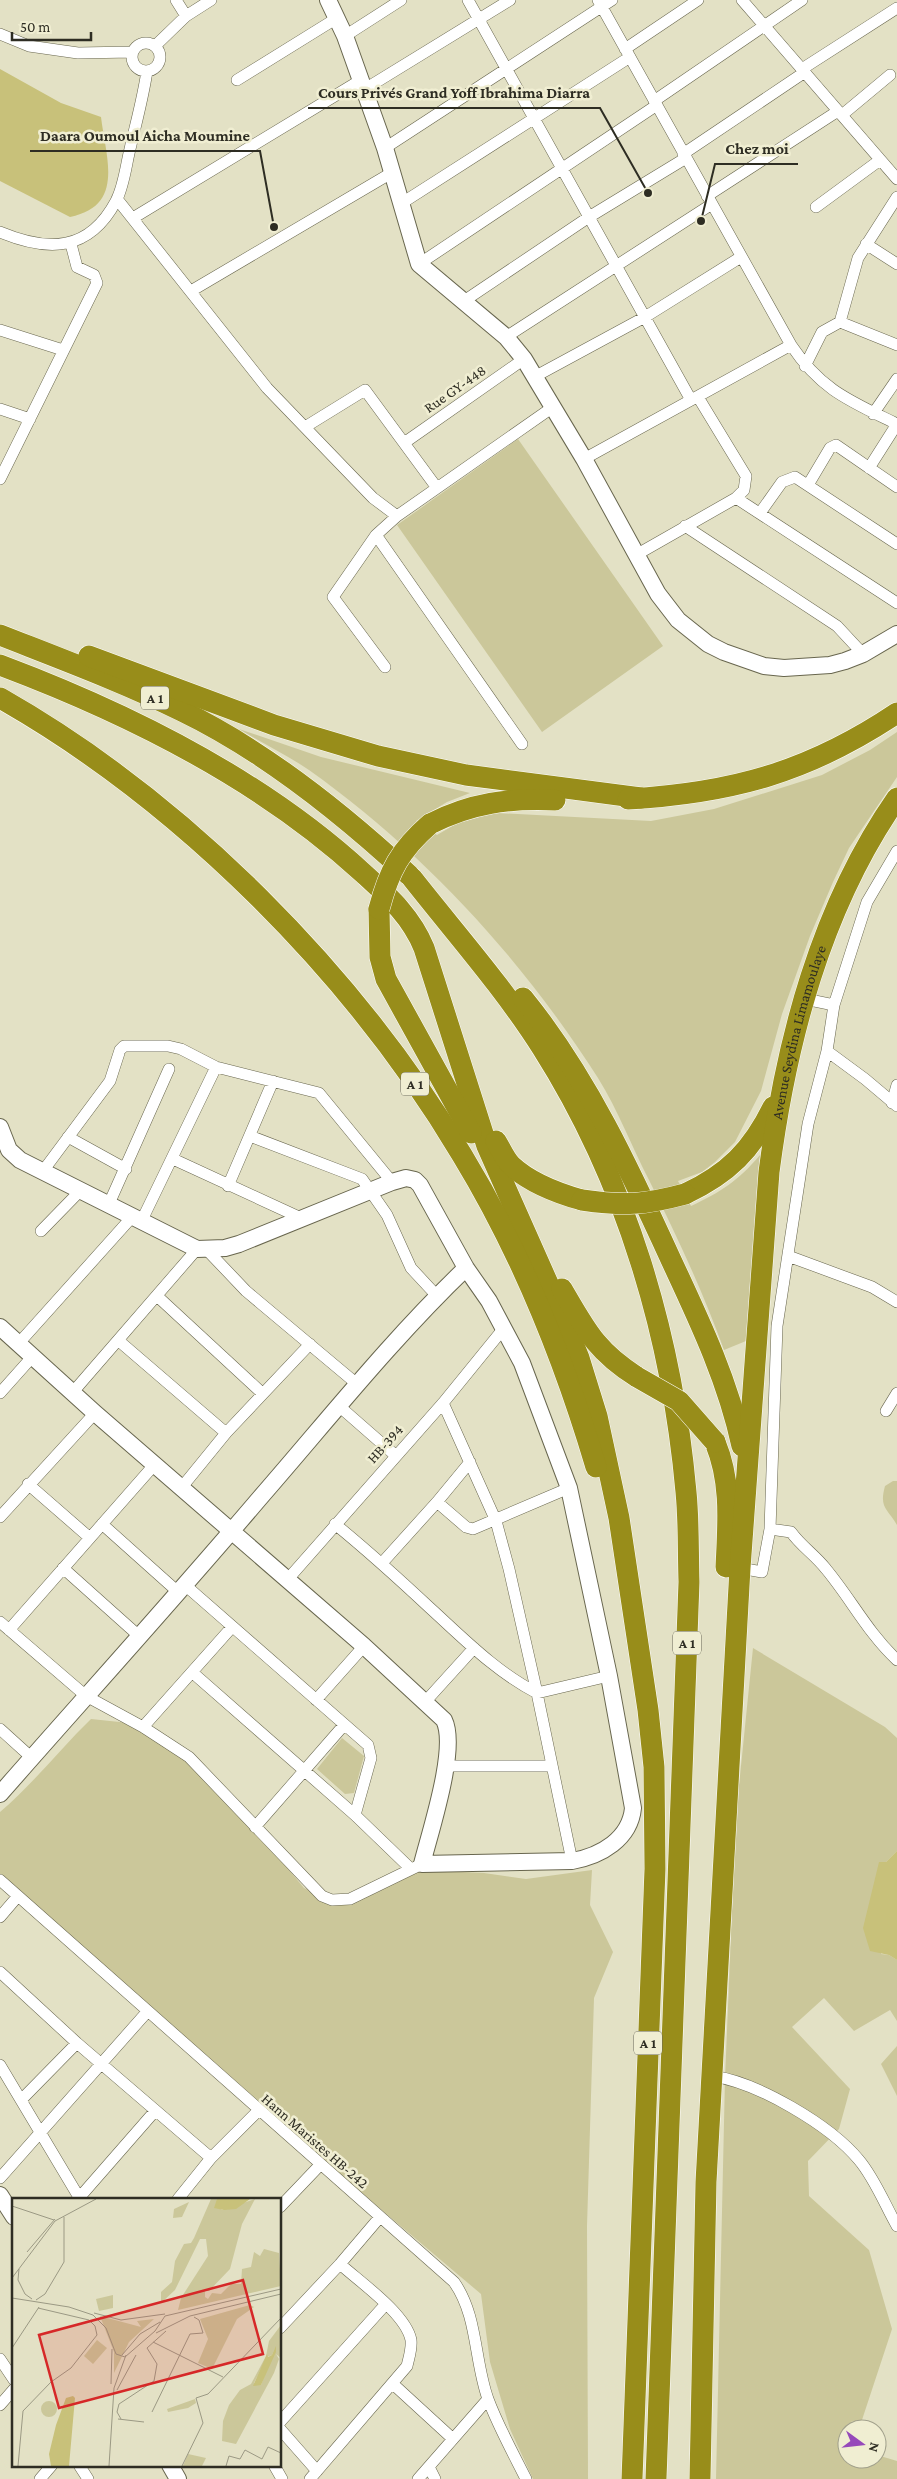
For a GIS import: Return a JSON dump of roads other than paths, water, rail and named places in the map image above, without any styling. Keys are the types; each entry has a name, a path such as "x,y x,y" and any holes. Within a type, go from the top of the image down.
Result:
{"highway":[{"name":"A 1","path":"0,634 140,691 184,711 219,731 299,783 377,846 412,878 512,1004 566,1087 596,1146 620,1202 652,1299 668,1361 680,1436 686,1495 689,1582 656,2479"},
{"path":"0,634 104,660 274,725 378,756 466,775 641,798"},
{"name":"A 1","path":"0,665 62,689 176,744 267,800 348,860 394,902 417,931 436,982 480,1142 509,1196"},
{"name":"A 1","path":"0,698 60,736 119,777 231,872 328,971 389,1048 444,1125 491,1206 546,1324 590,1445 633,1607 654,1767 655,1821 632,2479"},
{"path":"792,1047 774,1103 751,1146 711,1182 685,1194 654,1202 617,1205 582,1200 559,1194 541,1185 480,1142 386,979 380,957 379,909 385,885 399,856 430,824 464,808 505,800 605,800 682,796 771,777 836,749 897,713"},
{"name":"Avenue Seydina Limamoulaye","path":"700,2479 706,2182 740,1568 760,1284 776,1121 792,1047 830,921 853,870 876,828 897,798"},
{"path":"412,878 457,915 544,1024 594,1102 630,1170 724,1377 738,1424 748,1471"},
{"path":"464,1079 473,1101 510,1164"},
{"path":"509,1196 538,1258 579,1358 597,1416 614,1487 633,1607"},
{"path":"509,1196 598,1347 614,1362 679,1401 715,1442 723,1461 728,1485 729,1514 692,2177 686,2479"}],"street":[{"path":"176,0 186,16"},
{"path":"155,46 186,16 211,0"},
{"path":"328,0 345,36 385,148 419,264 506,337 524,358 554,407 658,594 678,620 708,644 724,652 764,666 784,668 830,665 863,654 897,634"},
{"path":"345,36 402,0"},
{"path":"468,0 645,317 694,398 746,476 744,490 736,498 636,555"},
{"path":"133,218 510,0"},
{"path":"385,148 507,69 600,3 612,0"},
{"path":"402,203 534,118 627,53 698,0"},
{"path":"742,0 897,179"},
{"path":"419,264 562,168 802,0"},
{"path":"600,3 790,345 805,366 828,388 873,414 897,424 869,468"},
{"path":"464,301 589,216 685,156 895,6"},
{"path":"237,80 337,18"},
{"path":"0,34 29,46 78,53 132,52 142,43 155,46 159,51 158,64 147,71 117,199 103,221 89,233 71,244 45,245 23,242 0,232"},
{"path":"132,52 134,66 147,71"},
{"path":"506,337 840,113 890,75"},
{"path":"816,206 880,160"},
{"path":"191,291 393,172"},
{"path":"805,366 822,332 840,322 858,258 897,197"},
{"path":"117,199 267,388 373,498 397,516"},
{"path":"0,479 97,283 94,276 76,267 71,244"},
{"path":"866,244 897,264"},
{"path":"536,376 645,317 741,257"},
{"path":"840,322 897,345"},
{"path":"0,330 64,350"},
{"path":"584,460 790,345"},
{"name":"Rue GY-448","path":"404,443 524,358"},
{"path":"873,414 897,379"},
{"path":"305,427 365,390 437,488"},
{"path":"385,667 333,597 376,535 397,516 554,407"},
{"path":"0,409 30,419"},
{"path":"808,485 833,446 839,446 897,487"},
{"path":"760,513 786,479 795,476 897,544"},
{"path":"736,498 897,604"},
{"path":"685,526 837,626 863,654"},
{"path":"376,535 522,744"},
{"path":"740,1568 762,1572 770,1529 777,1326 808,1124 827,1051 834,1005 867,902 897,850"},
{"path":"805,999 834,1005"},
{"path":"43,1171 110,1081 120,1050 124,1046 168,1046 181,1049 216,1067 319,1093 392,1182"},
{"path":"827,1051 866,1079 894,1105"},
{"path":"19,1343 137,1220 173,1159 216,1067"},
{"path":"108,1206 126,1169 168,1069"},
{"path":"228,1186 273,1080"},
{"path":"894,1105 897,1085"},
{"path":"0,1127 10,1150 20,1160 108,1206 202,1250 246,1291 358,1384"},
{"path":"250,1136 362,1179 387,1215 411,1268 437,1296"},
{"path":"68,1137 126,1169"},
{"path":"173,1159 301,1218"},
{"path":"0,1622 86,1696 174,1746 199,1766 313,1889 332,1900 350,1899 416,1867 572,1862 591,1857 625,1834 632,1817 633,1808 609,1676 568,1488 528,1379 504,1328 489,1301 466,1268 420,1185 415,1180 406,1178 392,1182 239,1244 202,1250 157,1296 73,1392"},
{"path":"42,1231 80,1190"},
{"path":"788,1256 872,1287 897,1302"},
{"path":"0,1794 182,1589 358,1384 437,1296 466,1268"},
{"path":"157,1296 262,1393"},
{"path":"0,1327 95,1413 364,1646 444,1720 448,1727 446,1766 416,1867"},
{"name":"HB-394","path":"288,1579 395,1455 443,1403 504,1328"},
{"path":"119,1341 226,1434"},
{"path":"182,1488 262,1393 310,1344"},
{"path":"0,1393 33,1356"},
{"path":"886,1411 897,1393"},
{"path":"443,1403 496,1520 510,1569 572,1862"},
{"path":"339,1406 395,1455"},
{"path":"0,1517 28,1484 95,1413"},
{"path":"382,1563 470,1462"},
{"path":"9,1630 155,1464"},
{"path":"28,1484 90,1538"},
{"path":"437,1502 466,1527 473,1529 568,1488"},
{"path":"102,1524 232,1627 368,1745 371,1751 355,1815"},
{"path":"335,1524 382,1563 474,1648 515,1681 537,1693 609,1676"},
{"path":"770,1529 791,1532 807,1552 825,1567 866,1625 897,1660"},
{"path":"63,1568 139,1636"},
{"path":"143,1727 232,1627"},
{"path":"316,1700 364,1646"},
{"path":"425,1702 474,1648"},
{"path":"193,1673 416,1867"},
{"path":"255,1828 344,1725"},
{"path":"0,1729 32,1758"},
{"path":"446,1766 551,1766"},
{"name":"Hann Maristes HB-242","path":"0,1880 258,2111 454,2282 464,2297 488,2399 526,2479"},
{"path":"0,1917 18,1896"},
{"path":"0,1972 77,2043 211,2158"},
{"path":"0,2178 147,2012"},
{"path":"22,2099 77,2043"},
{"path":"0,2064 80,2198 155,2111"},
{"path":"712,2076 740,2083 783,2103 828,2131 861,2162 897,2226"},
{"path":"179,2198 211,2158 258,2111"},
{"path":"281,2206 320,2165"},
{"path":"0,2195 12,2214"},
{"path":"281,2327 380,2218"},
{"path":"281,2430 314,2475 407,2366 411,2344 404,2323 340,2264"},
{"path":"281,2421 385,2305"},
{"path":"0,2359 12,2377"},
{"path":"393,2384 453,2439"},
{"path":"0,2405 12,2391"},
{"path":"418,2479 488,2399"},
{"path":"40,2479 51,2466"},
{"path":"80,2466 88,2479"},
{"path":"171,2466 178,2479"},
{"path":"275,2466 282,2479"},
{"path":"429,2467 435,2479"}],"place":[{"name":"Cours Privés Grand Yoff Ibrahima Diarra","path":"648,193"},
{"name":"Chez moi","path":"701,221"},
{"name":"Daara Oumoul Aicha Moumine","path":"274,227"}]}
